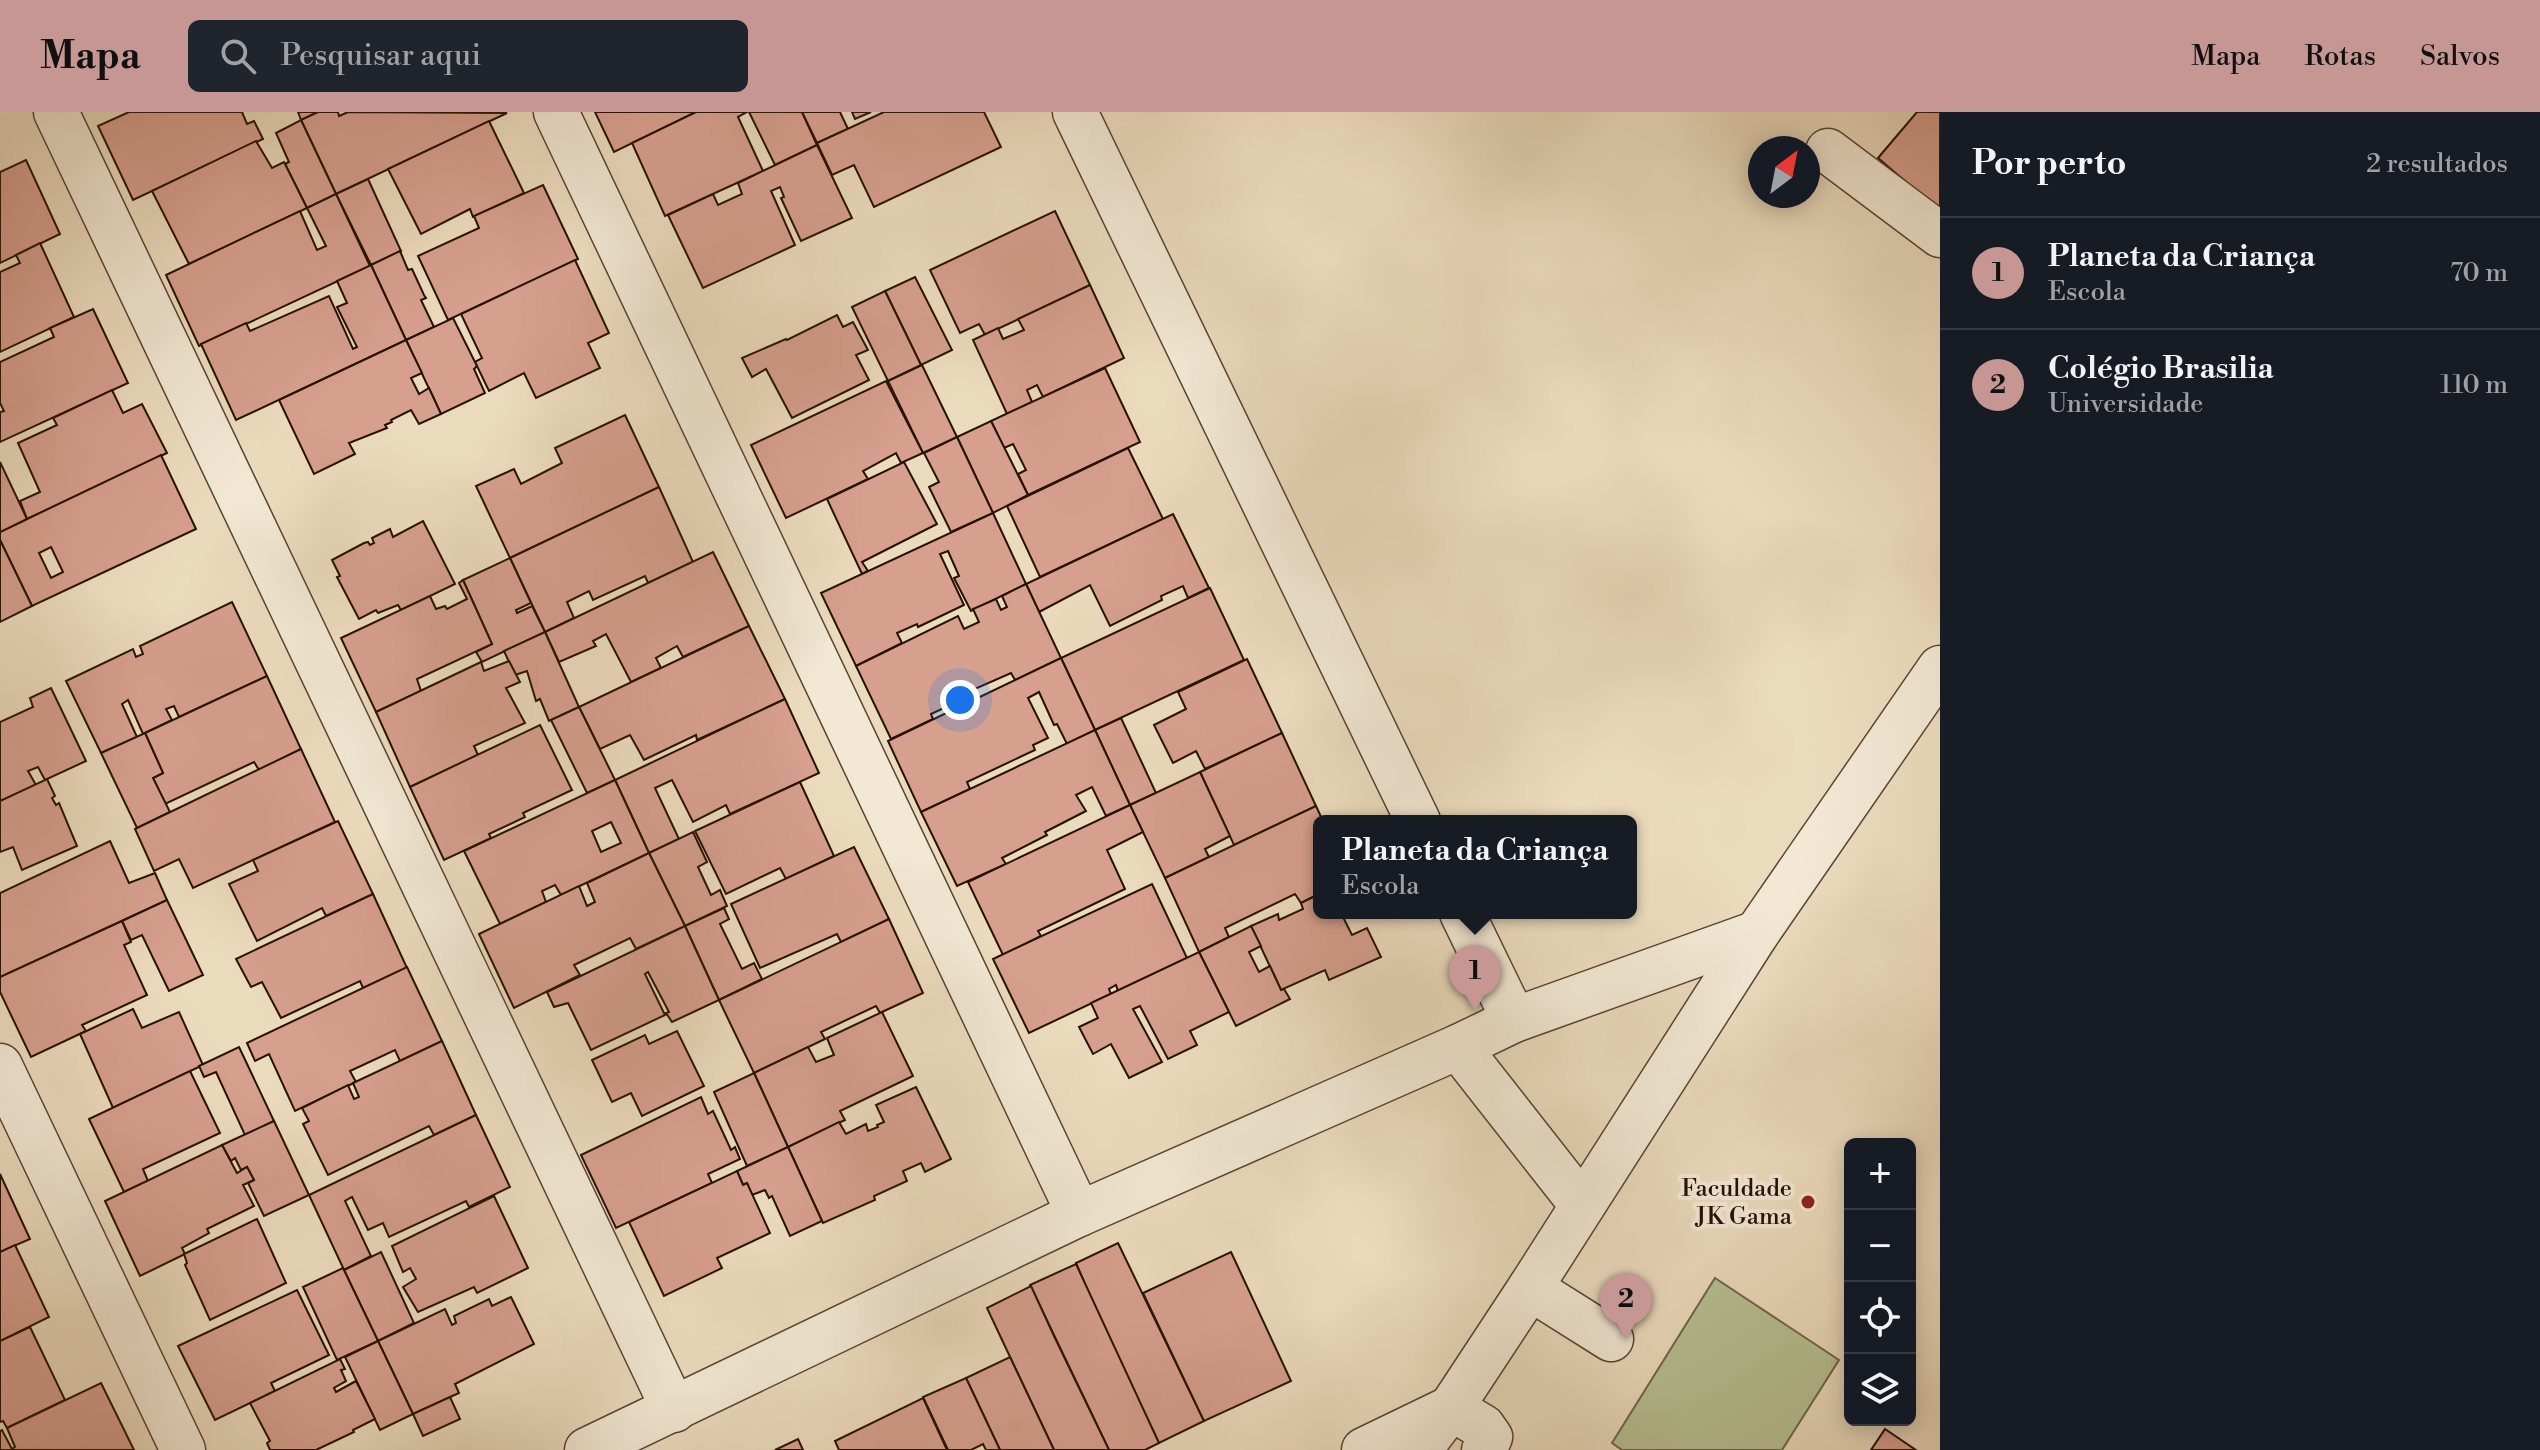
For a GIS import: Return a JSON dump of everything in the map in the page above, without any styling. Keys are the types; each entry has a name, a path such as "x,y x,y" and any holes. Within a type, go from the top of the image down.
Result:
{"street":[{"path":"56,112 674,1410"},
{"path":"556,112 1079,1214"},
{"path":"1075,112 1415,815"},
{"path":"1828,151 1940,235"},
{"path":"1419,1450 1451,1408 1530,1288 1757,933 1940,668"},
{"path":"1465,919 1514,1020"},
{"path":"587,1450 1079,1214 1514,1020 1757,933"},
{"path":"1458,1047 1582,1205"},
{"path":"0,1066 183,1450"},
{"path":"1530,1288 1611,1339"},
{"path":"1364,1450 1451,1408"},
{"path":"1451,1408 1483,1427 1490,1437 1484,1450"}],"green space":[{"path":"1715,1278 1839,1360 1782,1450 1622,1450 1612,1443"}],"building":[{"path":"129,112 242,112 247,124 254,121 263,139 133,200 98,126"},
{"path":"298,112 318,112 301,120"},
{"path":"318,112 338,112 339,116 348,112 507,113 336,194 301,120"},
{"path":"595,112 696,112 614,152"},
{"path":"696,112 747,112 738,117 763,171 665,216 632,143"},
{"path":"749,112 802,112 817,145 775,165"},
{"path":"802,112 840,112 848,129 817,143"},
{"path":"852,112 871,112 855,119"},
{"path":"884,112 984,112 1001,147 874,207 854,165 832,175 817,143"},
{"path":"1917,112 1940,112 1940,211 1878,158"},
{"path":"301,120 336,194 307,208 285,164 289,162 276,133"},
{"path":"489,121 524,193 473,217 470,209 421,234 388,169"},
{"path":"256,141 272,168 284,162 307,208 189,264 152,191"},
{"path":"817,145 852,218 801,241 781,198 784,197 780,187 771,191 795,245 703,288 668,215 713,194 718,205 742,194 738,183"},
{"path":"26,160 60,234 0,263 0,172"},
{"path":"368,179 401,251 371,265 336,194"},
{"path":"543,185 578,259 448,320 418,256 479,228 474,216"},
{"path":"336,194 370,266 199,346 166,275 300,211 317,250 326,246 307,208"},
{"path":"1055,211 1090,285 985,335 979,324 960,333 930,270"},
{"path":"40,243 74,317 0,352 0,272 20,263 16,255"},
{"path":"400,251 426,298 421,300 434,327 406,340 371,265"},
{"path":"575,260 609,333 588,343 600,368 536,398 524,373 489,391 475,362 482,358 461,314"},
{"path":"371,265 406,340 236,420 201,344 246,323 250,331 329,296 353,349 357,347 337,307 347,303 337,281"},
{"path":"915,277 952,350 921,365 885,291"},
{"path":"1090,285 1124,358 1043,397 1037,385 1027,390 1032,402 1007,414 973,340 998,328 1003,339 1024,330 1018,319"},
{"path":"885,291 921,365 888,381 852,307"},
{"path":"93,309 128,383 0,442 0,412 4,411 0,403 0,362 54,337 50,328"},
{"path":"837,315 843,327 853,322 868,350 856,355 869,380 792,418 766,369 752,377 742,358"},
{"path":"453,318 477,366 474,369 485,393 441,414 406,340"},
{"path":"406,340 422,373 411,378 419,394 429,388 441,414 419,424 411,410 391,420 385,425 387,428 349,443 355,454 314,474 279,400"},
{"path":"922,365 957,437 923,453 888,381"},
{"path":"1105,368 1140,442 1028,495 1018,474 1026,470 1013,444 1004,448 991,421"},
{"path":"886,381 923,453 901,463 896,453 863,471 868,479 786,518 751,445"},
{"path":"112,390 123,413 142,404 167,453 27,519 20,501 40,492 18,443 57,425 53,418"},
{"path":"625,415 659,487 510,558 476,486 514,469 521,484 562,463 555,448"},
{"path":"991,421 1028,495 993,513 957,437"},
{"path":"957,437 993,513 951,532 929,487 939,482 924,453"},
{"path":"1128,448 1163,519 1040,577 1007,506"},
{"path":"161,455 196,529 32,606 0,540 0,532","holes":["51,547 63,572 51,578 39,553"]},
{"path":"0,462 27,519 0,532"},
{"path":"904,462 937,524 862,562 868,571 862,574 827,499"},
{"path":"659,487 693,562 648,583 645,576 593,600 589,591 567,602 574,618 545,632 510,558"},
{"path":"993,513 1026,584 971,611 954,578 959,576 948,551 940,554 964,605 918,627 917,624 897,633 902,643 856,666 821,593"},
{"path":"1173,514 1209,588 1188,598 1183,586 1110,626 1090,585 1039,612 1026,584"},
{"path":"423,521 455,584 401,610 398,605 378,613 376,610 359,619 337,577 340,576 332,560 364,543 374,543 372,538 390,529 393,537"},
{"path":"0,540 32,606 0,622"},
{"path":"713,552 749,626 683,657 677,646 656,658 661,668 631,682 606,634 593,641 596,646 559,662 545,632"},
{"path":"510,558 531,603 516,610 517,613 532,606 545,632 482,662 476,652 492,644 463,580"},
{"path":"463,580 492,644 417,679 421,691 376,712 341,638 430,596 436,609 445,606 447,609 467,599 459,583"},
{"path":"1026,584 1061,658 1015,680 1011,673 954,698 955,703 931,714 933,719 891,739 856,666 958,616 964,629 979,622 973,609 996,599 1001,610 1007,607 1002,596"},
{"path":"1210,588 1244,660 1095,730 1061,658"},
{"path":"232,602 267,676 179,717 174,706 166,709 172,720 143,734 128,700 122,704 137,737 101,753 66,681 133,649 136,657 143,654 140,646"},
{"path":"749,626 785,699 697,740 696,735 644,760 630,735 600,749 579,707"},
{"path":"545,632 579,707 549,721 540,699 536,701 527,671 515,675 504,651"},
{"path":"1061,658 1095,730 1067,744 1057,724 1054,725 1039,692 1028,698 1048,738 1033,745 1035,750 967,782 970,789 921,812 888,741"},
{"path":"1247,659 1282,733 1205,769 1196,751 1173,763 1154,725 1186,709 1178,692"},
{"path":"509,661 520,682 506,688 525,723 474,746 478,755 410,787 376,712 481,662 484,671"},
{"path":"267,676 301,749 259,770 254,762 165,804 153,778 163,773 145,733"},
{"path":"51,688 86,761 45,780 38,767 28,771 36,785 0,801 0,722 33,707 30,698"},
{"path":"785,699 819,773 730,814 726,805 693,822 672,780 655,788 679,839 649,853 615,780"},
{"path":"579,707 615,780 587,793 551,720"},
{"path":"1121,718 1156,793 1130,805 1095,730"},
{"path":"540,725 572,790 523,813 525,817 489,834 491,838 444,860 410,787"},
{"path":"1095,730 1130,805 1106,816 1092,787 1076,795 1086,811 1002,858 1006,864 957,886 921,812"},
{"path":"145,733 163,773 153,778 170,812 137,828 101,753"},
{"path":"1282,733 1316,806 1234,845 1200,772"},
{"path":"301,749 335,822 193,888 179,859 154,871 135,829"},
{"path":"1200,772 1230,836 1205,849 1209,857 1165,878 1130,805"},
{"path":"47,779 55,796 52,798 56,805 59,803 77,846 22,870 13,847 0,852 0,801"},
{"path":"615,780 649,853 561,895 555,885 542,891 546,902 500,924 464,851","holes":["611,822 621,843 601,852 592,831"]},
{"path":"800,782 834,856 786,879 780,868 726,894 695,831"},
{"path":"1130,805 1143,832 1107,850 1125,889 1038,931 1041,936 1003,955 968,882"},
{"path":"1316,806 1320,815 1313,815 1313,897 1301,903 1295,894 1225,928 1229,937 1199,952 1165,878"},
{"path":"338,821 373,894 326,916 322,908 257,941 229,884 258,871 253,860"},
{"path":"693,832 707,862 698,867 711,895 720,890 727,906 685,926 649,853"},
{"path":"110,841 129,883 155,873 167,900 0,977 0,893"},
{"path":"854,847 889,919 841,942 837,934 760,968 731,904"},
{"path":"649,853 685,926 636,949 630,938 574,965 580,975 514,1008 479,934 579,886 587,906 595,902 587,883"},
{"path":"1152,884 1187,958 1118,991 1116,985 1109,989 1111,994 1029,1033 993,959"},
{"path":"373,894 407,968 363,988 360,981 281,1018 262,982 251,987 236,959"},
{"path":"1313,897 1313,919 1344,919 1352,935 1367,928 1381,957 1329,980 1325,970 1281,990 1251,926 1278,914 1279,920 1303,909 1301,903"},
{"path":"167,900 203,975 169,991 142,935 131,940 122,921"},
{"path":"724,908 729,919 720,924 742,969 754,963 762,979 719,1000 685,926"},
{"path":"889,919 923,993 880,1013 876,1006 821,1032 825,1039 754,1073 719,1000"},
{"path":"122,921 131,942 124,945 147,995 82,1025 86,1031 31,1057 0,992 0,977"},
{"path":"685,926 719,1000 672,1022 648,972 645,974 665,1015 591,1050 568,1003 554,1007 547,992"},
{"path":"1251,926 1261,946 1249,952 1259,972 1270,966 1281,990 1284,989 1290,999 1236,1026 1199,952"},
{"path":"1199,952 1229,1012 1190,1031 1197,1045 1168,1059 1140,1006 1133,1009 1162,1062 1129,1078 1111,1044 1093,1054 1079,1027 1098,1018 1091,1003"},
{"path":"407,967 442,1041 400,1061 395,1050 350,1071 356,1082 295,1111 269,1054 255,1061 247,1043"},
{"path":"133,1009 142,1028 179,1012 203,1065 113,1108 80,1034"},
{"path":"882,1012 913,1076 840,1111 845,1120 788,1147 754,1073 808,1047 816,1062 834,1055 827,1038"},
{"path":"677,1031 704,1086 642,1116 631,1093 612,1102 592,1060 645,1035 649,1044"},
{"path":"442,1041 476,1115 434,1135 429,1126 328,1175 303,1124 309,1121 302,1108 348,1085 354,1099 359,1097 353,1083"},
{"path":"239,1047 274,1121 245,1135 216,1072 204,1077 199,1066"},
{"path":"190,1071 220,1133 143,1169 148,1181 124,1192 89,1119"},
{"path":"754,1073 788,1147 747,1166 714,1092"},
{"path":"916,1087 951,1159 925,1172 921,1163 903,1171 907,1181 874,1196 875,1200 823,1223 788,1147 839,1122 846,1134 866,1124 868,1131 878,1127 884,1122 876,1105"},
{"path":"701,1097 708,1114 713,1111 731,1150 735,1147 740,1159 708,1174 712,1183 616,1228 581,1155"},
{"path":"476,1115 510,1187 469,1207 466,1201 389,1237 383,1223 368,1230 352,1197 345,1201 371,1256 344,1270 309,1195"},
{"path":"274,1121 309,1195 264,1216 248,1183 254,1180 247,1167 241,1170 235,1158 231,1161 222,1145"},
{"path":"222,1145 237,1173 247,1167 254,1180 243,1185 254,1206 207,1229 209,1233 182,1248 185,1254 140,1276 105,1201"},
{"path":"788,1147 822,1221 790,1236 772,1196 769,1198 765,1190 752,1195 737,1171"},
{"path":"737,1171 743,1185 747,1183 770,1233 717,1258 722,1268 664,1296 629,1222"},
{"path":"0,1174 30,1239 0,1252"},
{"path":"494,1196 528,1268 477,1293 474,1287 418,1312 403,1287 416,1279 410,1268 403,1272 392,1246"},
{"path":"257,1219 286,1283 210,1320 185,1265 184,1254"},
{"path":"1118,1243 1204,1421 1159,1443 1076,1263"},
{"path":"15,1245 49,1317 0,1341 0,1252"},
{"path":"381,1252 414,1323 378,1341 344,1270"},
{"path":"1231,1252 1291,1381 1204,1421 1143,1293"},
{"path":"1076,1264 1159,1443 1145,1450 1109,1450 1030,1285"},
{"path":"343,1268 378,1341 337,1360 303,1287"},
{"path":"1031,1286 1109,1450 1054,1450 987,1308"},
{"path":"297,1290 329,1355 271,1383 275,1391 215,1420 178,1346"},
{"path":"511,1297 534,1344 455,1384 459,1393 413,1414 378,1341 445,1309 452,1325 456,1323 454,1316 489,1299 492,1306"},
{"path":"30,1327 65,1400 7,1428 3,1421 0,1422 0,1341"},
{"path":"378,1341 413,1414 380,1430 345,1357"},
{"path":"1010,1357 1054,1450 1000,1450 966,1378"},
{"path":"340,1359 346,1381 334,1388 336,1392 356,1381 375,1419 316,1450 270,1450 267,1443 270,1441 250,1403"},
{"path":"966,1378 1000,1450 986,1450 983,1444 971,1450 948,1450 923,1397"},
{"path":"101,1383 134,1450 0,1450 0,1431 12,1449 15,1447 7,1428"},
{"path":"450,1397 460,1419 423,1436 413,1414"},
{"path":"923,1398 947,1450 839,1450 835,1441"},
{"path":"1885,1429 1916,1450 1871,1450"},
{"path":"798,1439 803,1450 775,1450"}],"place":[{"name":"Planeta da Criança","path":"1475,1011"},
{"name":"Faculdade JK Gama","path":"1808,1202"},
{"name":"Colégio Brasilia","path":"1626,1339"}]}
